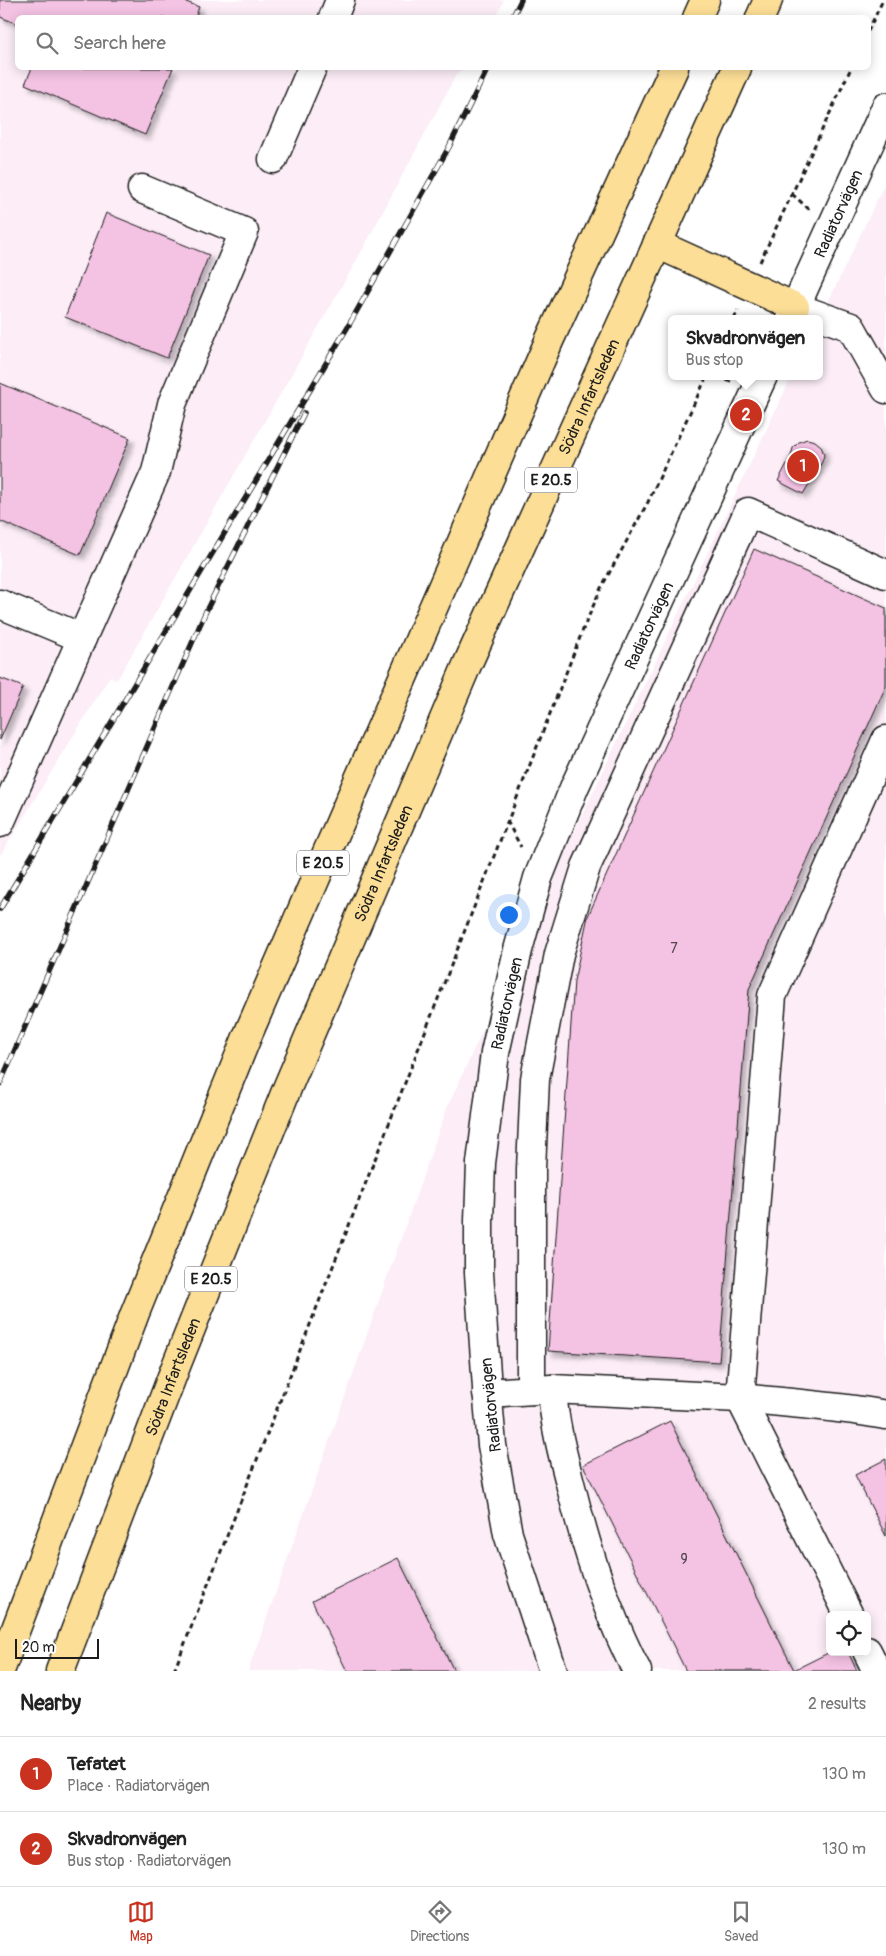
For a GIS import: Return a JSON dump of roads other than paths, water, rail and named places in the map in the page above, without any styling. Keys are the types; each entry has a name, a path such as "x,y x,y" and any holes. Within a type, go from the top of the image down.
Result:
{"main road":[{"path":"698,15 705,0"},
{"path":"761,15 768,0"},
{"name":"E 20.5","path":"0,1671 135,1313 249,1032 549,341 673,70"},
{"name":"Södra Infartsleden","path":"65,1664 176,1366 288,1086 467,665 736,70"},
{"path":"657,244 750,285 793,313"}],"street":[{"path":"334,15 340,0"},
{"path":"273,159 311,70"},
{"name":"Radiatorvägen","path":"793,313 886,107"},
{"path":"0,823 156,472 172,404 244,232 142,189"},
{"path":"823,320 850,327 886,389"},
{"name":"Radiatorvägen","path":"553,1671 508,1534 492,1445 487,1393 479,1273 481,1163 495,1053 525,921 538,878 574,788 761,380"},
{"path":"637,1671 617,1633 580,1523 554,1420 542,1390 531,1168 535,1079 559,954 586,867 748,512 886,574"},
{"path":"0,604 82,638"},
{"path":"847,1611 740,1398 772,996 886,740"},
{"path":"487,1393 542,1390 740,1398 824,1407 840,1406 886,1415"},
{"path":"870,1656 877,1671"}],"railway":[{"path":"514,15 521,0"},
{"path":"0,909 350,323 449,147 487,70"},
{"path":"0,1084 206,611 304,413"}],"place":[{"name":"Skvadronvägen","path":"746,415"},
{"name":"Tefatet","path":"803,466"}]}
